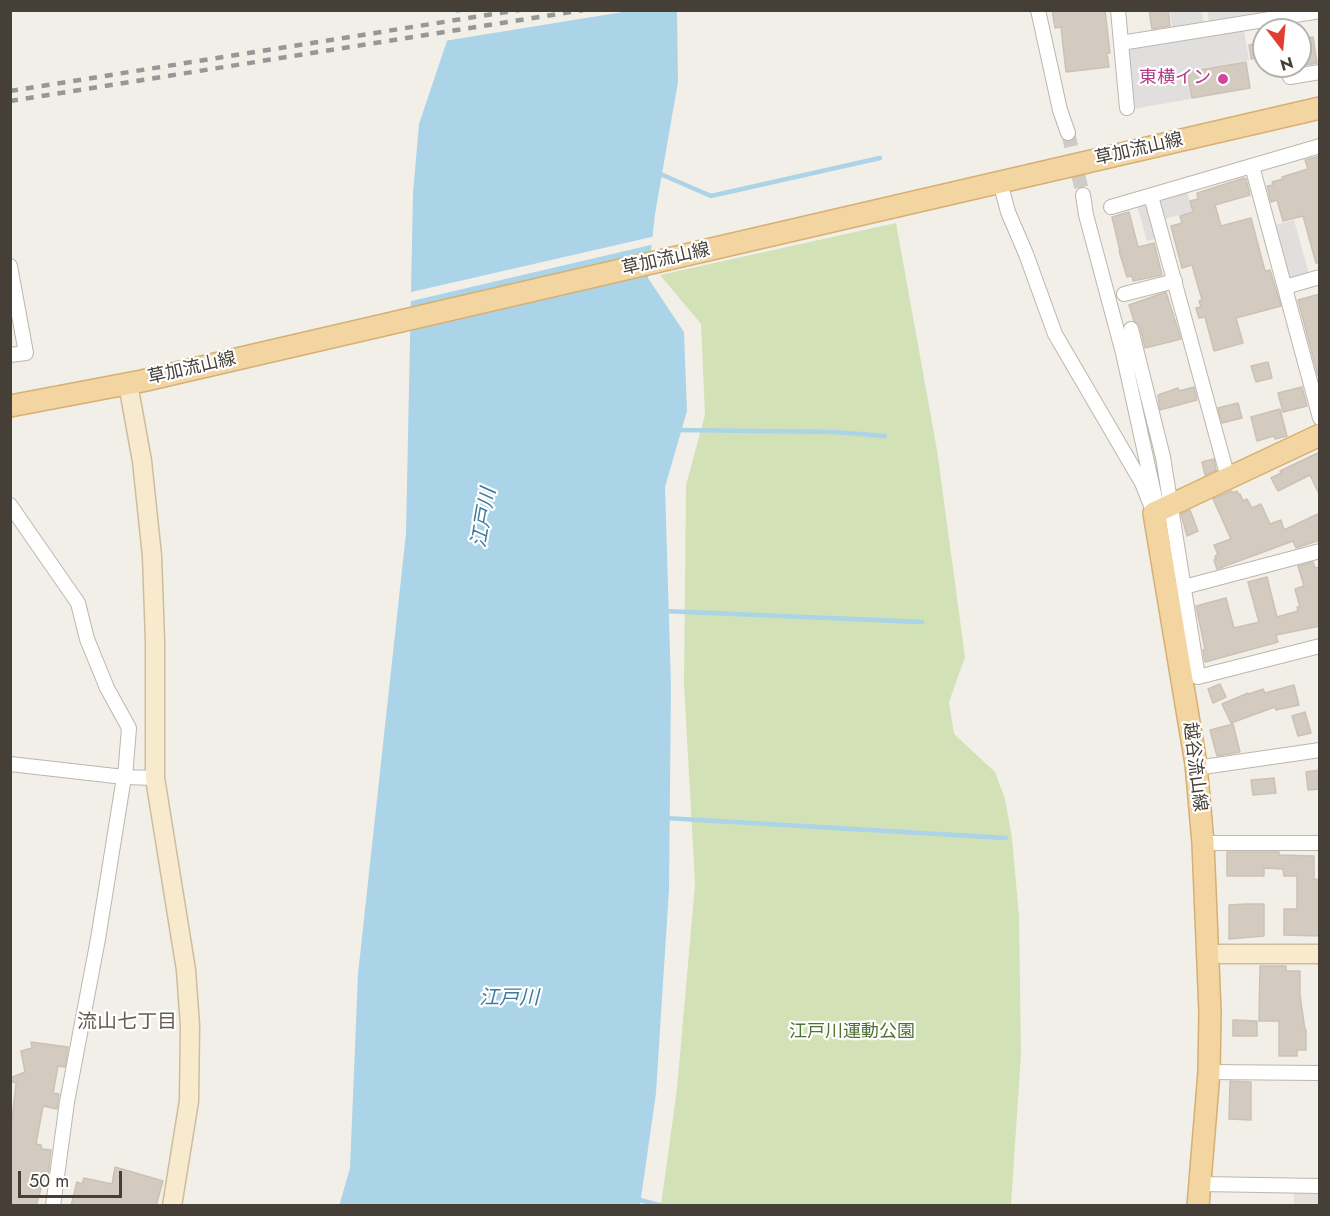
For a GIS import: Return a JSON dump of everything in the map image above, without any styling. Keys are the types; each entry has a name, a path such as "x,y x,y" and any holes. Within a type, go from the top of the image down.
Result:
{"main road":[{"name":"草加流山線","path":"10,406 135,382 1320,108"},
{"path":"1161,509 1320,435"},
{"name":"越谷流山線","path":"1161,509 1196,768 1203,843 1210,1012 1209,1071 1198,1206"}],"street":[{"path":"1038,10 1060,110 1068,133"},
{"path":"1118,10 1127,108"},
{"path":"1298,18 1320,11"},
{"path":"1121,43 1252,27"},
{"path":"1111,207 1320,146"},
{"path":"1252,166 1320,418"},
{"path":"994,184 1026,254 1055,334 1142,483 1161,509"},
{"path":"1083,195 1086,215 1161,509 1184,587 1198,677 1320,646"},
{"path":"1151,196 1228,478"},
{"path":"10,266 26,353 10,355"},
{"path":"1285,287 1320,278"},
{"path":"1124,294 1175,280"},
{"path":"1131,329 1163,457 1161,509"},
{"path":"135,382 152,556 155,641 155,778 186,970 190,1026 189,1101 172,1206"},
{"path":"10,506 78,603 87,639 107,688 129,728 125,777 98,939 67,1102 54,1206"},
{"path":"1184,587 1320,551"},
{"path":"1196,768 1320,750"},
{"path":"10,764 125,777 155,778"},
{"path":"1203,843 1320,843"},
{"path":"1207,954 1320,954"},
{"path":"1209,1071 1320,1073"},
{"path":"1201,1184 1320,1186"}],"shaded area":[{"path":"1207,10 1285,11 1209,23"},
{"path":"1169,11 1202,11 1204,25 1173,30"},
{"path":"1244,30 1249,60 1187,71 1191,99 1133,109 1128,52 1131,48"},
{"path":"1187,191 1192,212 1164,219 1160,202 1162,197"},
{"path":"1144,204 1148,207 1157,238 1147,241 1137,206"},
{"path":"1294,220 1309,274 1292,278 1285,275 1271,226"},
{"path":"1294,1192 1319,1192 1319,1205 1294,1206"}],"green space":[{"name":"江戸川運動公園","path":"896,223 937,450 965,657 949,702 954,734 995,772 1005,799 1012,838 1019,916 1021,1054 1011,1205 661,1205 677,1089 695,884 684,683 686,485 705,415 701,324 660,275"}],"water":[{"name":"江戸川","path":"457,11 677,11 678,82 655,214 648,278 684,332 687,411 665,487 671,686 669,889 656,1093 640,1205 339,1206 350,1168 358,974 406,533 413,193 419,124"}],"pier":[{"path":"473,10 629,11 444,41 453,14"},
{"path":"656,236 655,244 407,302 407,293"}],"building":[{"path":"1052,10 1105,10 1110,53 1107,53 1109,67 1066,72 1061,27 1055,28"},
{"path":"1149,10 1168,10 1170,26 1152,29"},
{"path":"1312,37 1317,63 1312,64"},
{"path":"1252,44 1252,59 1251,59 1249,45"},
{"path":"1246,62 1250,88 1192,98 1187,72"},
{"path":"1320,156 1320,263 1316,263 1303,216 1283,221 1277,200 1271,202 1267,186 1283,179 1282,177 1308,169 1305,160"},
{"path":"1244,178 1250,195 1215,205 1221,226 1251,218 1265,271 1270,270 1281,306 1236,318 1243,343 1214,351 1205,317 1199,318 1196,308 1201,307 1199,301 1202,300 1192,265 1182,268 1171,226 1182,223 1180,216 1193,212 1190,201 1198,199 1197,193"},
{"path":"1129,212 1138,247 1154,243 1162,275 1133,281 1132,276 1127,277 1112,217"},
{"path":"1166,292 1181,339 1145,348 1140,327 1134,321 1129,305"},
{"path":"1320,294 1319,376 1318,376 1298,300"},
{"path":"1268,362 1272,378 1256,382 1251,366"},
{"path":"1194,387 1197,400 1160,410 1158,395 1178,388 1179,391"},
{"path":"1302,387 1307,406 1283,412 1278,393"},
{"path":"1238,403 1242,418 1222,423 1218,408"},
{"path":"1280,409 1287,436 1275,439 1274,436 1257,441 1251,417"},
{"path":"1320,452 1320,496 1310,475 1278,491 1271,478 1281,473 1280,471"},
{"path":"1214,459 1216,470 1205,475 1202,462"},
{"path":"1232,491 1233,493 1237,491 1243,501 1247,499 1252,508 1261,504 1270,524 1281,520 1284,530 1320,513 1320,540 1296,548 1293,541 1217,569 1214,560 1218,555 1214,545 1231,539 1213,499"},
{"path":"1190,510 1198,531 1187,536 1181,514"},
{"path":"1313,562 1315,568 1320,567 1320,626 1276,635 1278,642 1205,662 1203,650 1205,649 1196,606 1226,598 1234,628 1259,622 1248,582 1267,577 1277,617 1298,611 1297,607 1300,607 1295,589 1304,586 1298,566"},
{"path":"1220,684 1226,697 1213,703 1208,689"},
{"path":"1294,685 1299,705 1276,710 1275,707 1231,723 1222,704 1263,689 1265,693"},
{"path":"1305,712 1311,733 1298,736 1292,716"},
{"path":"1233,724 1240,752 1217,756 1210,730"},
{"path":"1320,770 1320,789 1308,790 1306,772"},
{"path":"1274,778 1276,793 1253,795 1251,780"},
{"path":"1227,852 1279,852 1279,855 1314,856 1314,879 1320,880 1320,936 1284,935 1284,909 1297,909 1297,876 1284,876 1283,869 1264,868 1264,876 1227,876"},
{"path":"1264,904 1264,936 1229,939 1229,905"},
{"path":"1260,966 1286,966 1286,971 1300,971 1300,995 1306,1030 1306,1050 1297,1050 1297,1056 1279,1056 1279,1021 1259,1021"},
{"path":"1233,1020 1257,1021 1257,1036 1233,1036"},
{"path":"31,1042 68,1047 65,1067 58,1066 53,1093 59,1094 57,1109 43,1106 36,1144 41,1145 42,1149 51,1150 48,1177 44,1178 36,1206 11,1206 10,1138 16,1083 10,1081 10,1078 25,1072 21,1051 32,1048"},
{"path":"1230,1081 1251,1082 1251,1120 1229,1119"},
{"path":"115,1167 163,1181 156,1206 71,1206 77,1182 82,1184 84,1178 112,1184"}],"waterway":[{"path":"658,173 711,196 880,158"},
{"path":"677,430 834,432 885,436"},
{"path":"664,611 922,622"},
{"path":"665,818 1006,838"},
{"path":"636,1199 663,1206"}],"tunnel":[{"path":"1068,133 1083,195"}],"railway":[{"path":"10,91 519,10"},
{"path":"10,101 583,10"}],"place":[{"name":"東横イン","path":"1223,79"}],"district":[{"name":"流山七丁目","path":"127,1023"}]}
